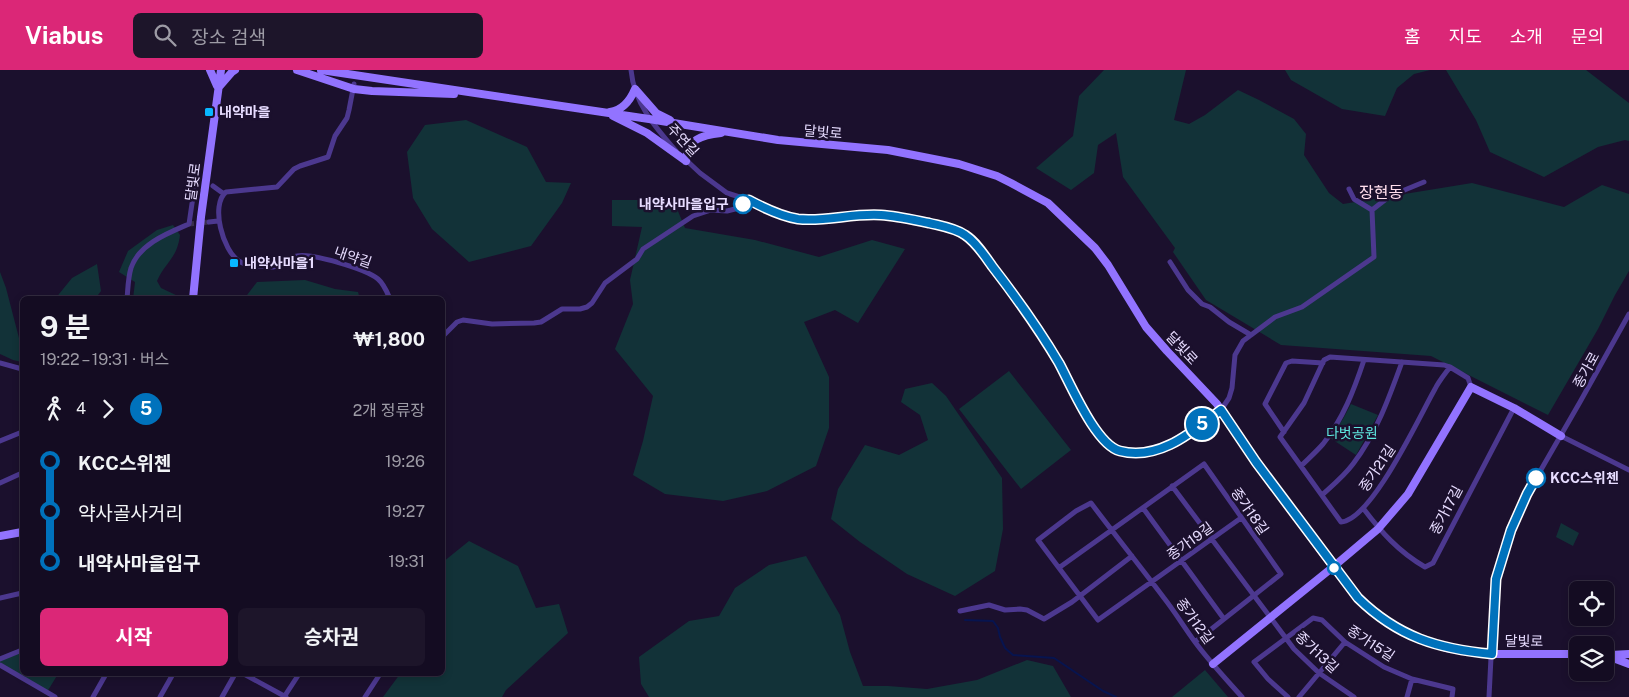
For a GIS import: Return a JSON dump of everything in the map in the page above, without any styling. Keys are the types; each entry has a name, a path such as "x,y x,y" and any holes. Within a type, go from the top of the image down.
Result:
{"main road":[{"path":"210,70 218,88"},
{"name":"달빛로","path":"193,296 201,217 221,70"},
{"path":"218,88 235,70"},
{"path":"297,70 372,91 437,94 473,93"},
{"name":"달빛로","path":"320,70 778,140 888,150 959,164 997,176 1048,203 1095,248 1108,265 1128,300 1157,340 1209,394 1346,585 1365,605 1403,632 1446,648 1492,654 1569,654"},
{"path":"606,113 618,110 631,100 635,89 656,113 676,123"},
{"path":"606,113 647,133 686,160"},
{"path":"686,160 686,152 694,140 712,134 732,132"},
{"path":"189,296 195,277"},
{"path":"1213,664 1378,529 1408,494 1471,386 1514,408 1561,436"},
{"path":"0,536 20,532"},
{"path":"1614,655 1629,654"},
{"path":"1614,658 1629,664"},
{"path":"1619,660 1629,670"}],"street":[{"name":"주연길","path":"631,70 635,89 649,119 686,160 727,193 749,200"},
{"path":"209,222 218,221 220,200 224,194 232,190 277,187 294,169 328,157 335,136 346,118 354,86"},
{"path":"127,296 130,268 140,252 173,230 189,224 195,182"},
{"path":"1372,210 1390,196 1424,182"},
{"path":"213,186 224,194"},
{"path":"1349,189 1354,198 1372,210"},
{"path":"445,334 457,322 463,320 492,324 534,323 541,322 562,309 580,310 587,307 592,303 605,283 637,259 642,249 704,211 727,211 735,209 749,200 774,212 805,220 880,215 942,226 965,235 980,251 1034,325 1058,363 1095,430 1108,445 1118,451 1149,452 1164,448 1180,440 1221,410 1231,393 1234,363 1238,347 1243,341 1274,317 1302,307 1374,257 1372,210"},
{"name":"내약길","path":"218,221 231,254 243,264 273,267 297,256 312,256 370,274 380,280 389,296"},
{"path":"1170,262 1188,290 1202,304 1210,307 1229,322 1251,335"},
{"name":"종가로","path":"1489,697 1493,601 1501,559 1511,530 1527,494 1629,314"},
{"path":"1324,361 1304,403 1284,432 1265,404 1286,363 1292,361 1324,361 1330,358 1444,365 1468,378 1471,386"},
{"path":"1301,466 1322,445 1341,417 1354,391 1364,360"},
{"name":"종가21길","path":"1322,495 1342,477 1366,445 1388,402 1402,362"},
{"path":"0,363 20,368"},
{"name":"종가21길","path":"1284,432 1280,437 1341,522 1346,522 1363,508 1389,474 1435,388 1450,367"},
{"name":"종가17길","path":"1378,529 1408,557 1425,567 1433,563 1514,408"},
{"path":"0,441 20,433"},
{"path":"1561,436 1629,470"},
{"name":"종가18길","path":"1112,531 1204,464 1281,574 1195,642"},
{"path":"0,483 20,474"},
{"path":"1172,486 1253,596"},
{"name":"종가12길","path":"1060,567 1038,540 1076,511 1091,503 1195,642 1242,697"},
{"path":"1143,508 1224,619"},
{"path":"1363,508 1378,529"},
{"name":"종가19길","path":"1080,595 1098,620 1241,518"},
{"path":"1080,595 1060,567 1112,531"},
{"path":"960,611 989,605 1005,610 1026,610 1044,620 1132,556"},
{"path":"0,598 20,593"},
{"name":"종가13길","path":"1253,596 1294,649 1319,673 1354,697"},
{"name":"종가15길","path":"1286,638 1313,618 1322,620 1345,642 1384,666 1412,679 1453,689 1452,697"},
{"path":"1286,638 1254,662 1268,679 1288,697"},
{"path":"1299,697 1345,642"},
{"path":"0,659 20,651"},
{"path":"0,665 55,697"},
{"path":"93,697 105,676"},
{"path":"160,697 172,676"},
{"path":"222,697 234,676"},
{"path":"248,676 285,697 299,676"},
{"path":"365,697 379,676"},
{"path":"1407,697 1412,679"}],"green space":[{"path":"1104,70 1186,70 1174,120 1189,124 1205,115 1238,90 1294,119 1306,134 1304,155 1329,193 1343,204 1472,183 1564,207 1602,185 1629,194 1629,271 1548,415 1431,356 1281,345 1206,300 1173,252 1175,248 1123,177 1116,133 1098,145 1094,173 1071,190 1036,168 1073,136 1079,96"},
{"path":"1285,70 1430,70 1414,74 1397,88 1385,116 1342,109 1291,80"},
{"path":"1446,70 1586,70 1629,103 1629,141 1625,140 1598,147 1544,177 1490,152 1476,120"},
{"path":"466,120 527,147 546,182 571,183 562,203 531,246 469,262 432,229 413,198 407,152 425,125"},
{"path":"612,200 646,200 675,204 685,228 755,240 819,257 872,240 905,249 858,323 835,310 804,322 829,377 829,428 816,466 767,491 723,501 665,494 633,475 653,396 615,349 633,304 630,280 642,227 612,226"},
{"path":"173,225 180,235 174,255 157,281 161,288 178,296 133,296 135,282 119,272 128,251 157,230"},
{"path":"97,264 101,291 97,296 57,296 72,278"},
{"path":"0,272 20,338 20,362 0,354"},
{"path":"305,280 335,289 358,292 359,296 246,296 257,282"},
{"path":"1009,371 1071,450 1021,489 959,409"},
{"path":"932,383 946,396 1002,478 1003,529 995,571 955,596 907,574 860,542 831,519 838,489 865,445 899,455 928,440 920,415 901,402 905,389"},
{"name":"다벗공원","path":"1351,404 1378,415 1356,455 1330,438"},
{"path":"1561,523 1579,533 1573,546 1556,537"},
{"path":"469,541 518,566 536,608 559,604 568,633 506,690 502,697 383,697 399,676 445,676 445,560"},
{"path":"806,556 840,615 850,652 863,686 927,689 977,680 1027,660 1053,666 1071,697 649,697 641,684 639,657 689,621 719,616 735,588 769,565"},
{"path":"20,651 20,676 57,676 47,692 0,665 0,659"},
{"path":"1205,670 1228,697 1172,697"}],"waterway":[{"path":"965,620 993,621 998,628 1005,648 1013,655 1054,658 1103,691 1116,697"}],"tunnel":[{"path":"189,224 209,222"}],"bus line":[{"name":"5","path":"743,204 749,200 785,216 805,220 880,215 916,220 942,226 965,235 1007,286 1034,325 1058,363 1095,430 1108,445 1118,451 1134,453 1164,448 1180,440 1221,410 1256,462 1346,585 1372,612 1403,632 1426,642 1446,648 1492,654 1493,601 1501,559 1511,530 1536,478"}],"place":[{"name":"내약마을","path":"209,112"},
{"name":"내약사마을입구","path":"743,204"},
{"name":"내약사마을1","path":"234,263"},
{"name":"KCC스위첸","path":"1536,478"}],"district":[{"name":"장현동","path":"1381,192"}]}
